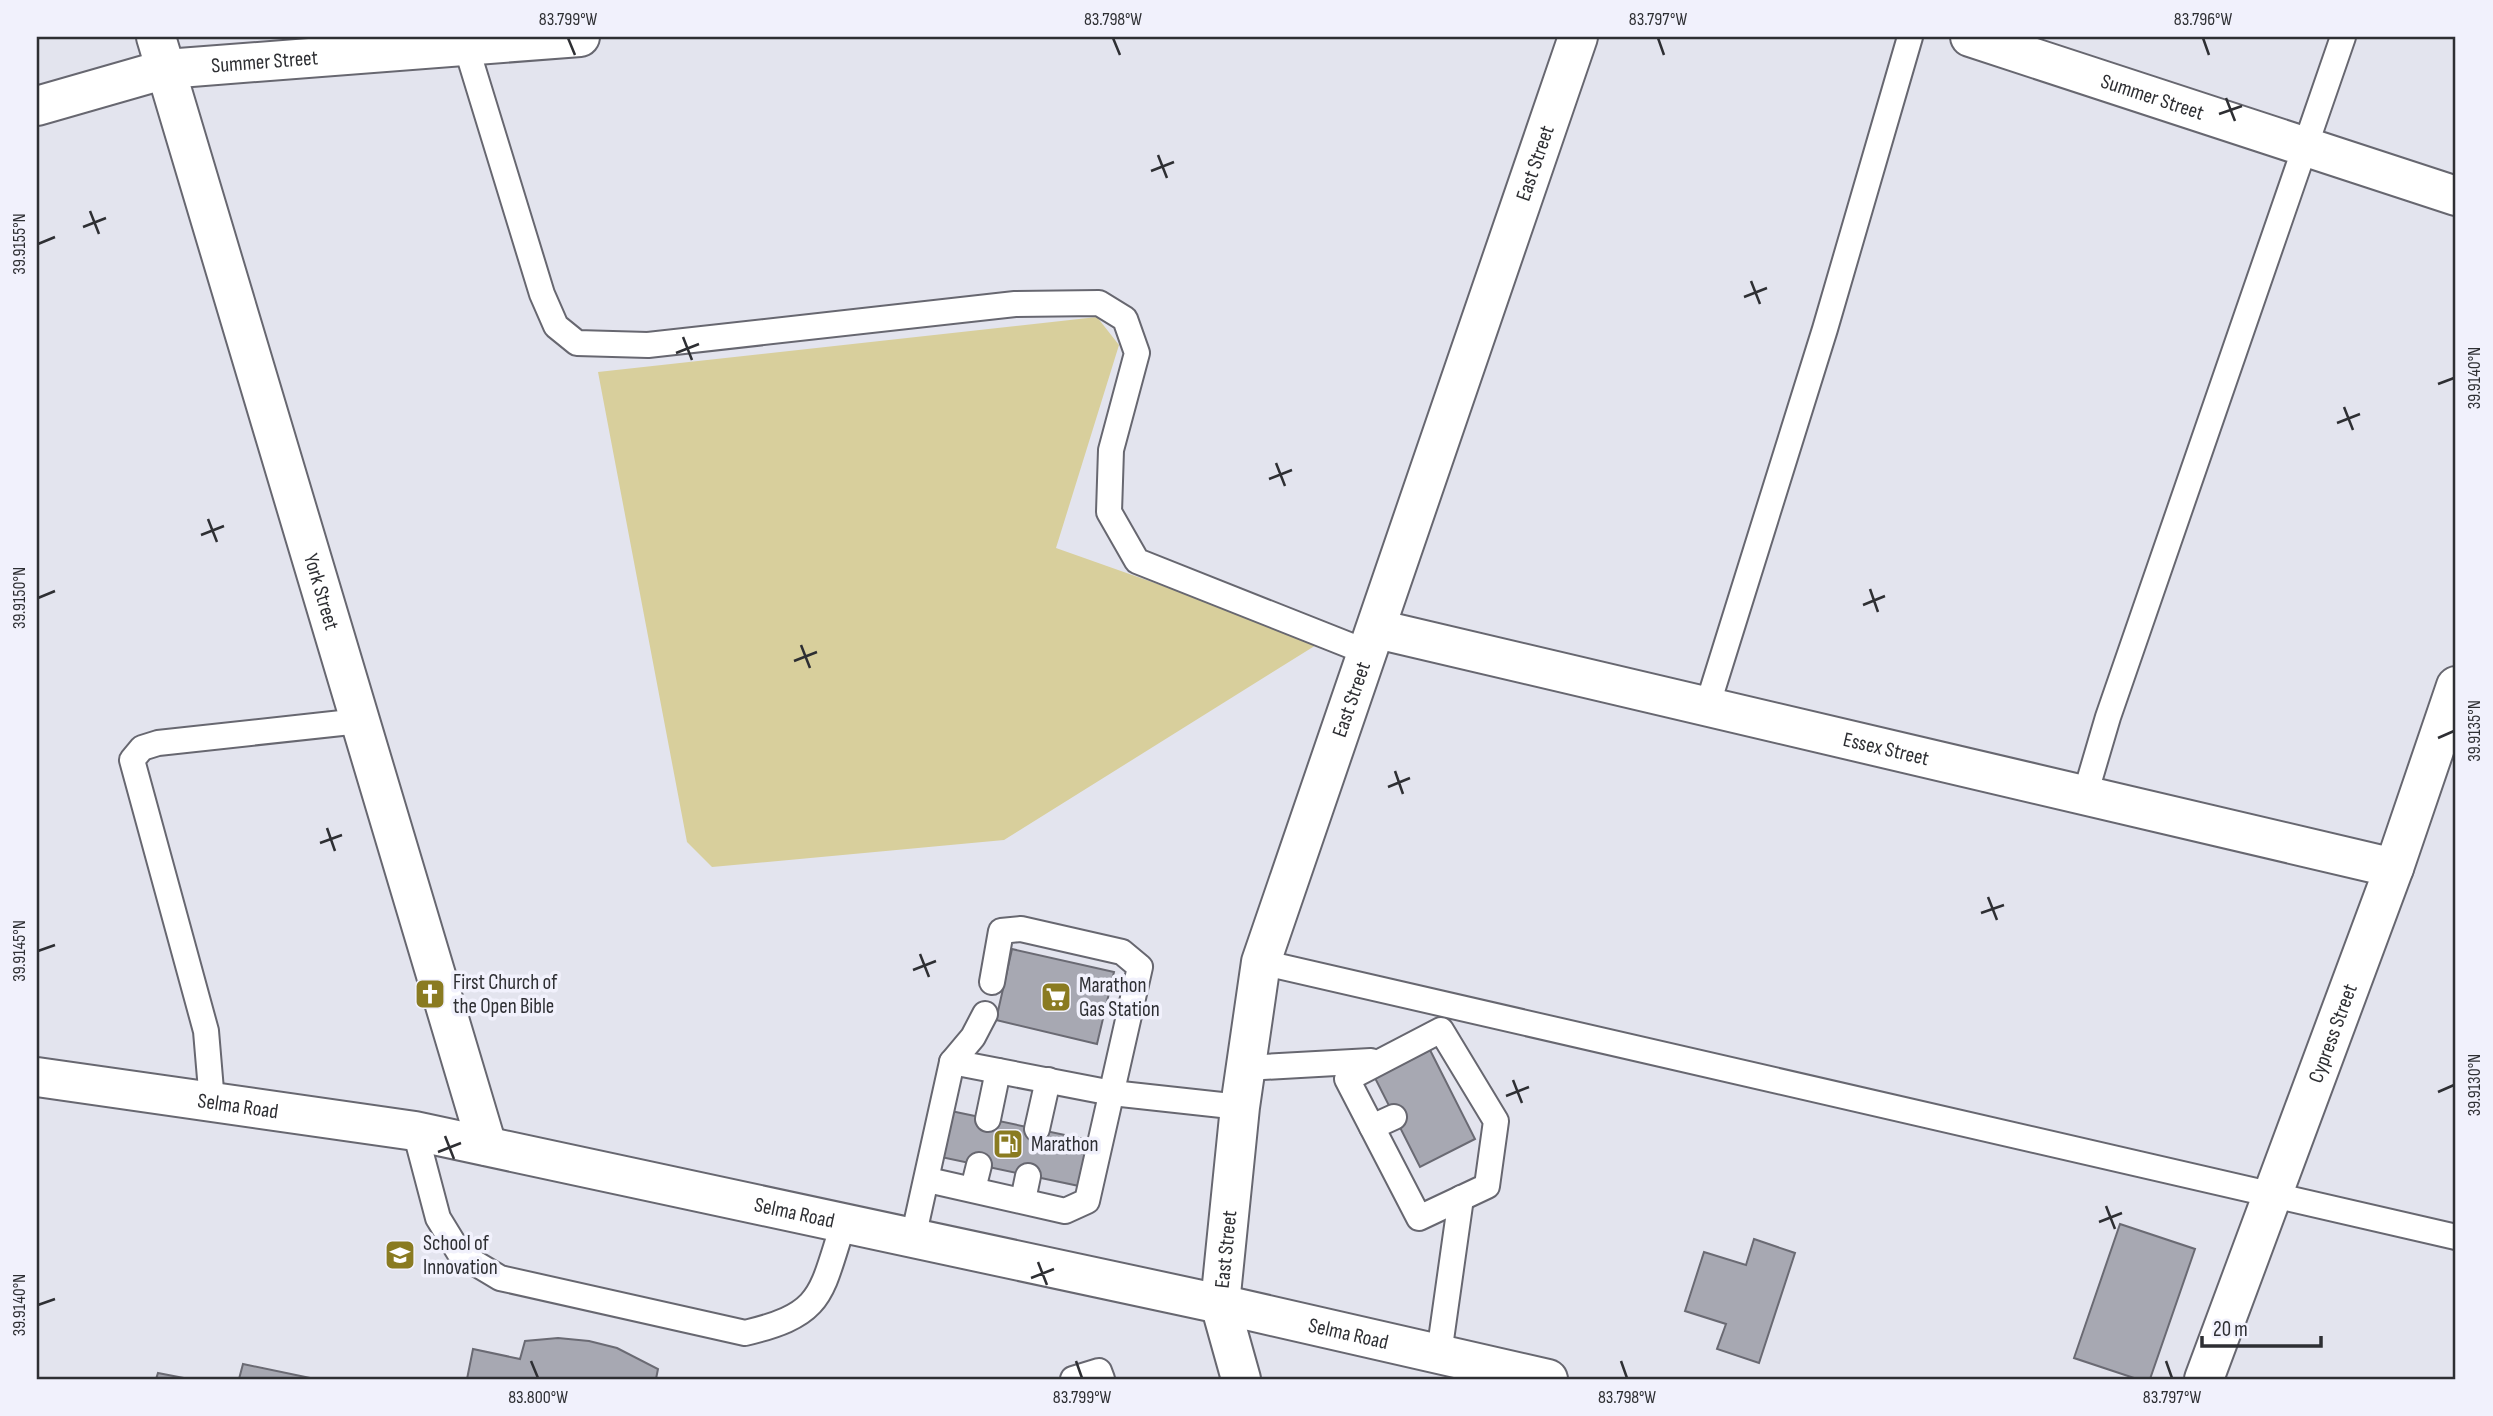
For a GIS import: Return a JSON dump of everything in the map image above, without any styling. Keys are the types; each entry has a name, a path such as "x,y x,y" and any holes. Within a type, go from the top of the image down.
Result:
{"street":[{"name":"Summer Street","path":"37,106 161,53 580,37"},
{"name":"East Street","path":"1241,1379 1220,1304 1240,1107 1261,962 1578,37"},
{"name":"Summer Street","path":"1970,37 2456,196"},
{"name":"York Street","path":"161,53 487,1146"},
{"name":"Essex Street","path":"1373,641 1706,707 2394,868"},
{"name":"Cypress Street","path":"2204,1379 2394,868 2456,686"},
{"name":"Selma Road","path":"37,1077 415,1131 1220,1304 1548,1379"}],"lane":[{"path":"1706,707 1825,328 1910,37"},
{"path":"2085,796 2108,717 2343,37"},
{"path":"481,42 542,294 555,326 577,343 648,345 1015,304 1099,303 1125,319 1137,353 1111,450 1109,512 1137,561 1373,641"},
{"path":"212,1102 206,1031 132,760 142,748 158,743 360,721"},
{"path":"928,1180 1065,1210 1087,1201 1140,967 1122,952 1021,929 1001,931 992,982"},
{"path":"1261,962 2456,1237"},
{"path":"914,1238 952,1062 974,1037 985,1014"},
{"path":"1441,1030 1458,1082 1496,1121 1488,1186 1419,1218 1347,1079 1378,1061 1441,1030"},
{"path":"1245,1068 1378,1061"},
{"path":"952,1062 1112,1093 1240,1107"},
{"path":"988,1119 998,1071"},
{"path":"1037,1129 1048,1080"},
{"path":"1372,1127 1394,1116"},
{"path":"415,1131 438,1218 460,1254 500,1278 745,1333 785,1324 819,1298 844,1222"},
{"path":"973,1189 979,1166"},
{"path":"1023,1200 1028,1176"},
{"path":"1439,1354 1461,1198"},
{"path":"1073,1379 1099,1371 1102,1379"}],"shaded area":[{"path":"1097,317 1119,345 1056,548 1321,642 1004,840 712,867 687,842 598,372"}],"building":[{"path":"1012,949 1114,972 1097,1044 996,1020"},
{"path":"1430,1050 1475,1139 1420,1167 1375,1078"},
{"path":"951,1111 1089,1140 1079,1186 941,1157"},
{"path":"2120,1224 2195,1249 2150,1379 2137,1379 2074,1358"},
{"path":"1754,1239 1795,1253 1759,1363 1717,1349 1726,1324 1685,1311 1704,1252 1746,1265"},
{"path":"558,1338 589,1341 617,1348 658,1369 656,1379 467,1379 473,1349 520,1359 525,1341"},
{"path":"243,1364 315,1379 239,1379"},
{"path":"158,1373 189,1379 156,1379"}],"place":[{"name":"First Church of the Open Bible","path":"430,994"},
{"name":"Marathon Gas Station","path":"1056,997"},
{"name":"Marathon","path":"1008,1144"},
{"name":"School of Innovation","path":"400,1255"}]}
